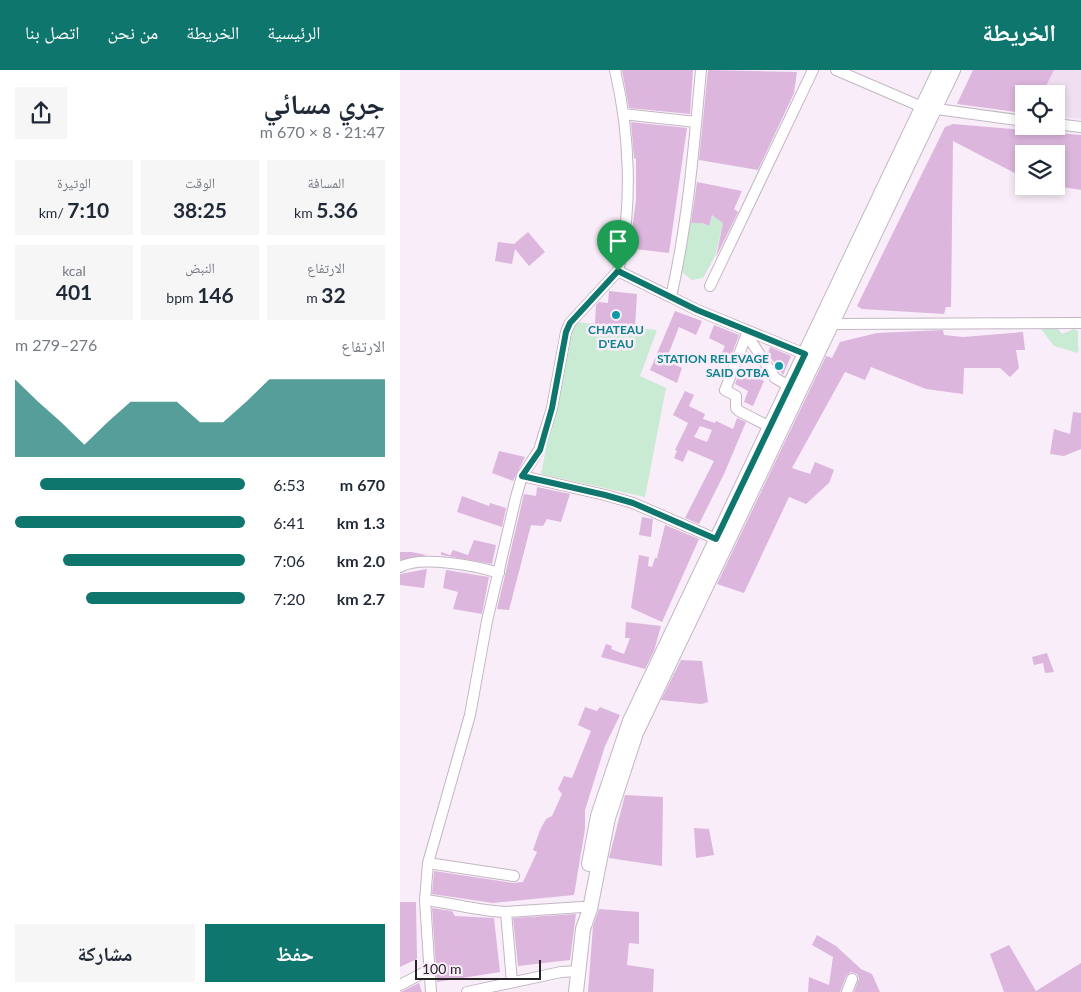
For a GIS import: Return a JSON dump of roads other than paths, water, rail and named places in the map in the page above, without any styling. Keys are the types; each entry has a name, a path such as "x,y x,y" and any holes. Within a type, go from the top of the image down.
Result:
{"main road":[{"path":"583,929 590,910 608,818 636,733 831,324 928,109 940,70"},
{"path":"576,992 583,929 582,907 598,816 623,739 805,354 928,109 953,70"}],"street":[{"path":"431,992 425,900 428,863 470,715 487,621 522,476 540,450 552,408 566,332 570,323 618,271 625,228 626,162 623,114 615,70"},
{"path":"671,297 682,246 701,70"},
{"path":"710,286 813,70"},
{"path":"836,70 928,109 1015,120"},
{"path":"623,114 696,122"},
{"path":"1065,125 1081,127"},
{"path":"618,271 748,333 805,354"},
{"path":"831,324 1081,323"},
{"path":"748,333 775,378 790,386"},
{"path":"748,333 725,390 737,397 735,406 739,411 770,427"},
{"path":"522,476 633,503 716,539"},
{"path":"400,567 414,562 428,561 499,573"},
{"path":"428,863 514,876"},
{"path":"425,900 459,904 488,911 506,912 582,907"},
{"path":"506,912 512,982"},
{"path":"400,985 429,970"},
{"path":"467,992 561,972 578,971"},
{"path":"847,992 852,979"}],"place":[{"name":"CHATEAU D'EAU","path":"616,315"},
{"name":"STATION RELEVAGE SAID OTBA","path":"779,366"}]}
